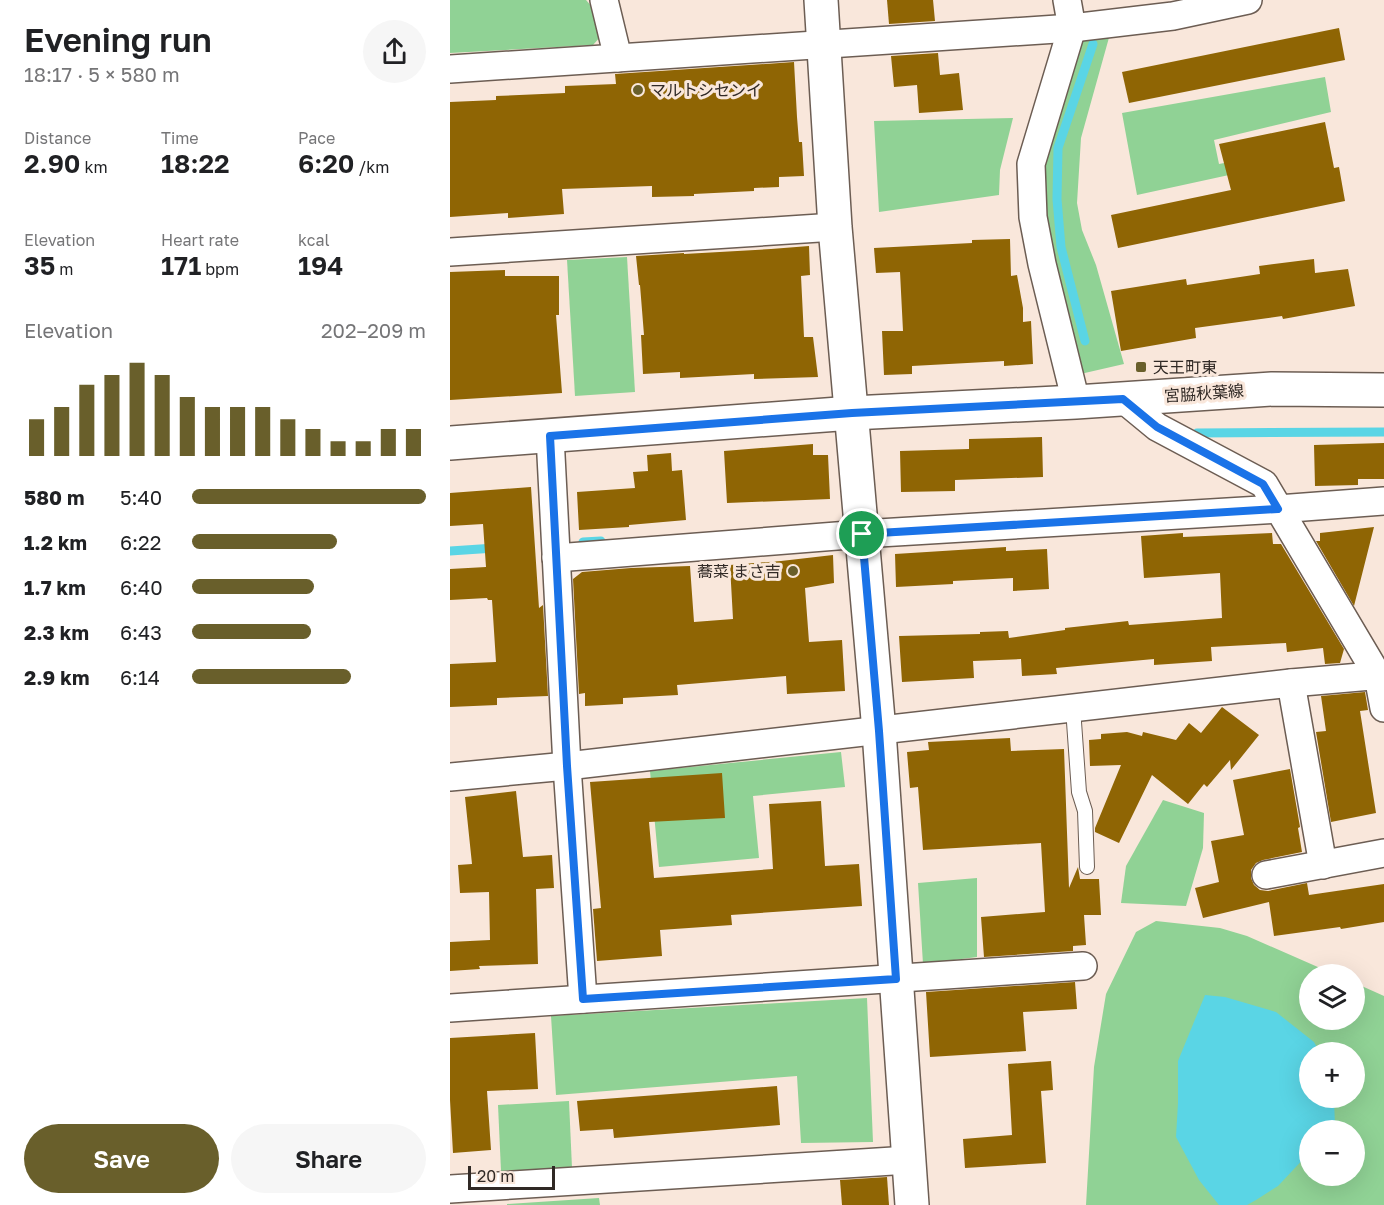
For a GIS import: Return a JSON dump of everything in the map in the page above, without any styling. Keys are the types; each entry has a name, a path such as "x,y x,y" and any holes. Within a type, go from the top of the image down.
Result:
{"street":[{"path":"604,0 618,58"},
{"path":"821,0 835,227 879,731 912,1205"},
{"path":"1067,0 1072,28 1031,164 1033,217 1042,264 1076,402"},
{"path":"450,69 1072,28 1173,16 1248,0"},
{"path":"450,252 835,227"},
{"name":"宮脇秋葉線","path":"450,443 852,413 1272,389 1384,390"},
{"path":"1123,399 1157,427 1263,484 1381,675 1384,708"},
{"path":"550,436 567,766 583,999"},
{"path":"556,558 862,534 1384,501"},
{"path":"450,777 567,766 1291,683 1381,675"},
{"path":"1291,683 1323,865"},
{"path":"1266,875 1384,853"},
{"path":"450,1008 1083,966"},
{"path":"450,1189 909,1160"}],"lane":[{"path":"1073,708 1079,792 1085,811 1087,867"}],"green space":[{"path":"450,0 586,0 599,15 601,36 593,45 450,53"},
{"path":"1110,34 1081,138 1077,203 1082,230 1096,265 1124,364 1076,375 1033,217 1070,35"},
{"path":"1325,77 1331,112 1214,140 1219,164 1323,144 1229,175 1137,195 1122,113"},
{"path":"1013,118 1000,170 999,195 879,212 874,121"},
{"path":"627,257 635,392 575,396 567,260"},
{"path":"841,752 845,787 753,796 759,858 659,867 650,771"},
{"path":"1163,800 1204,813 1203,848 1186,906 1121,903 1126,866"},
{"path":"977,878 977,957 923,964 918,883"},
{"path":"1156,921 1220,928 1247,936 1311,964 1299,964 1299,1030 1365,1030 1365,987 1384,996 1384,1205 1086,1205 1094,1067 1106,994 1136,932"},
{"path":"867,998 873,1142 801,1143 797,1076 556,1095 551,1016"},
{"path":"569,1101 572,1168 501,1171 498,1105"},
{"path":"599,1198 600,1205 507,1205 507,1204"}],"water":[{"path":"1205,995 1225,997 1276,1012 1314,1042 1299,1042 1299,1108 1334,1108 1335,1120 1299,1120 1299,1164 1278,1186 1247,1205 1219,1205 1199,1180 1176,1137 1178,1061"}],"building":[{"path":"887,0 933,0 935,21 889,24"},
{"path":"1339,28 1345,60 1129,103 1122,72"},
{"path":"938,53 940,75 959,73 963,110 919,113 917,85 894,87 891,56"},
{"path":"794,62 799,142 802,142 804,176 779,177 779,187 754,188 754,191 694,194 694,196 652,197 652,186 562,189 564,214 508,218 508,213 450,217 450,102 496,100 496,96 565,93 565,86 616,84 615,74"},
{"path":"1325,122 1334,168 1339,167 1345,201 1118,248 1111,215 1231,190 1219,144"},
{"path":"1010,239 1011,276 1017,275 1023,322 1031,321 1033,364 1004,366 1004,361 912,366 912,374 884,375 882,331 903,331 900,272 876,273 874,248"},
{"path":"809,246 810,275 801,276 804,337 813,337 818,377 754,379 754,374 680,378 680,372 643,374 641,335 644,335 636,256"},
{"path":"1314,259 1315,273 1348,269 1355,306 1283,319 1282,316 1195,328 1196,338 1121,351 1111,291 1186,279 1187,285 1260,274 1259,266"},
{"path":"505,270 505,276 559,276 559,315 556,315 562,393 450,400 450,272"},
{"path":"1042,437 1043,477 955,480 955,491 901,492 900,451 969,449 969,439"},
{"path":"1384,443 1384,479 1358,479 1358,485 1315,486 1314,445"},
{"path":"813,444 813,455 828,455 830,499 727,503 724,451"},
{"path":"671,453 672,471 682,470 686,520 579,530 577,492 635,488 633,472 648,471 647,455"},
{"path":"531,487 539,608 543,605 548,696 497,698 497,705 450,707 450,664 496,662 492,600 487,598 450,600 450,569 486,567 483,524 450,526 450,493"},
{"path":"1374,527 1354,606 1316,541 1320,541 1320,533"},
{"path":"1183,533 1183,537 1272,533 1273,544 1281,544 1344,649 1340,663 1325,664 1323,648 1287,652 1286,643 1211,647 1212,661 1154,665 1154,659 1056,668 1057,674 1022,676 1021,659 973,661 974,678 902,682 899,636 1008,631 1009,638 1065,630 1065,628 1128,621 1129,625 1222,618 1220,573 1144,578 1141,536"},
{"path":"1006,547 1006,551 1047,549 1049,589 1013,591 1013,578 896,587 895,554"},
{"path":"833,555 834,583 805,588 809,642 842,640 845,691 787,694 786,676 677,685 678,695 623,698 623,704 585,706 585,693 579,694 573,579 582,572 690,566 694,622 733,619 730,565"},
{"path":"1365,692 1368,710 1360,711 1376,813 1331,822 1316,732 1326,731 1321,696"},
{"path":"1222,707 1259,735 1231,770 1230,760 1207,787 1204,784 1188,804 1152,775 1119,843 1095,832 1121,765 1090,766 1089,740 1101,739 1101,734 1127,732 1142,736 1143,732 1176,740 1189,723 1201,733"},
{"path":"1010,738 1011,751 1064,749 1069,888 1078,867 1080,879 1099,879 1101,915 1084,915 1086,945 1073,946 1073,951 984,957 981,917 1045,912 1041,843 923,850 918,787 910,788 907,752 929,750 928,742"},
{"path":"1290,769 1302,852 1256,863 1251,870 1254,885 1260,890 1268,891 1307,883 1309,895 1384,884 1384,922 1274,936 1269,902 1203,918 1195,888 1219,882 1211,841 1244,835 1233,780"},
{"path":"722,773 725,818 649,822 654,878 773,869 769,804 821,801 825,866 859,864 862,906 731,915 732,925 660,930 662,956 597,961 593,909 601,908 590,782"},
{"path":"516,791 523,857 552,855 554,888 536,889 538,964 479,966 480,969 450,971 450,942 490,940 489,892 460,893 458,865 472,864 465,797"},
{"path":"1075,982 1077,1009 1023,1012 1026,1051 930,1057 926,992"},
{"path":"535,1033 538,1089 487,1091 491,1150 453,1153 450,1038"},
{"path":"1051,1061 1053,1090 1041,1091 1046,1163 965,1168 963,1139 1012,1135 1008,1064"},
{"path":"777,1086 780,1125 614,1138 613,1129 580,1131 577,1101"},
{"path":"887,1177 889,1205 842,1205 840,1180"}],"waterway":[{"path":"1085,341 1061,247 1057,199 1058,148 1093,44"},
{"path":"1197,433 1384,432"},
{"path":"583,542 601,541"},
{"path":"450,551 495,548"}],"place":[{"name":"マルトシセンイ","path":"638,90"},
{"name":"天王町東","path":"1141,367"},
{"name":"蕎菜 まさ吉","path":"793,571"}],"route":[{"path":"1123,399 1157,427 1263,484 1278,509 862,534 879,731 896,979 583,999 567,766 550,436 852,413 1123,399"}]}
